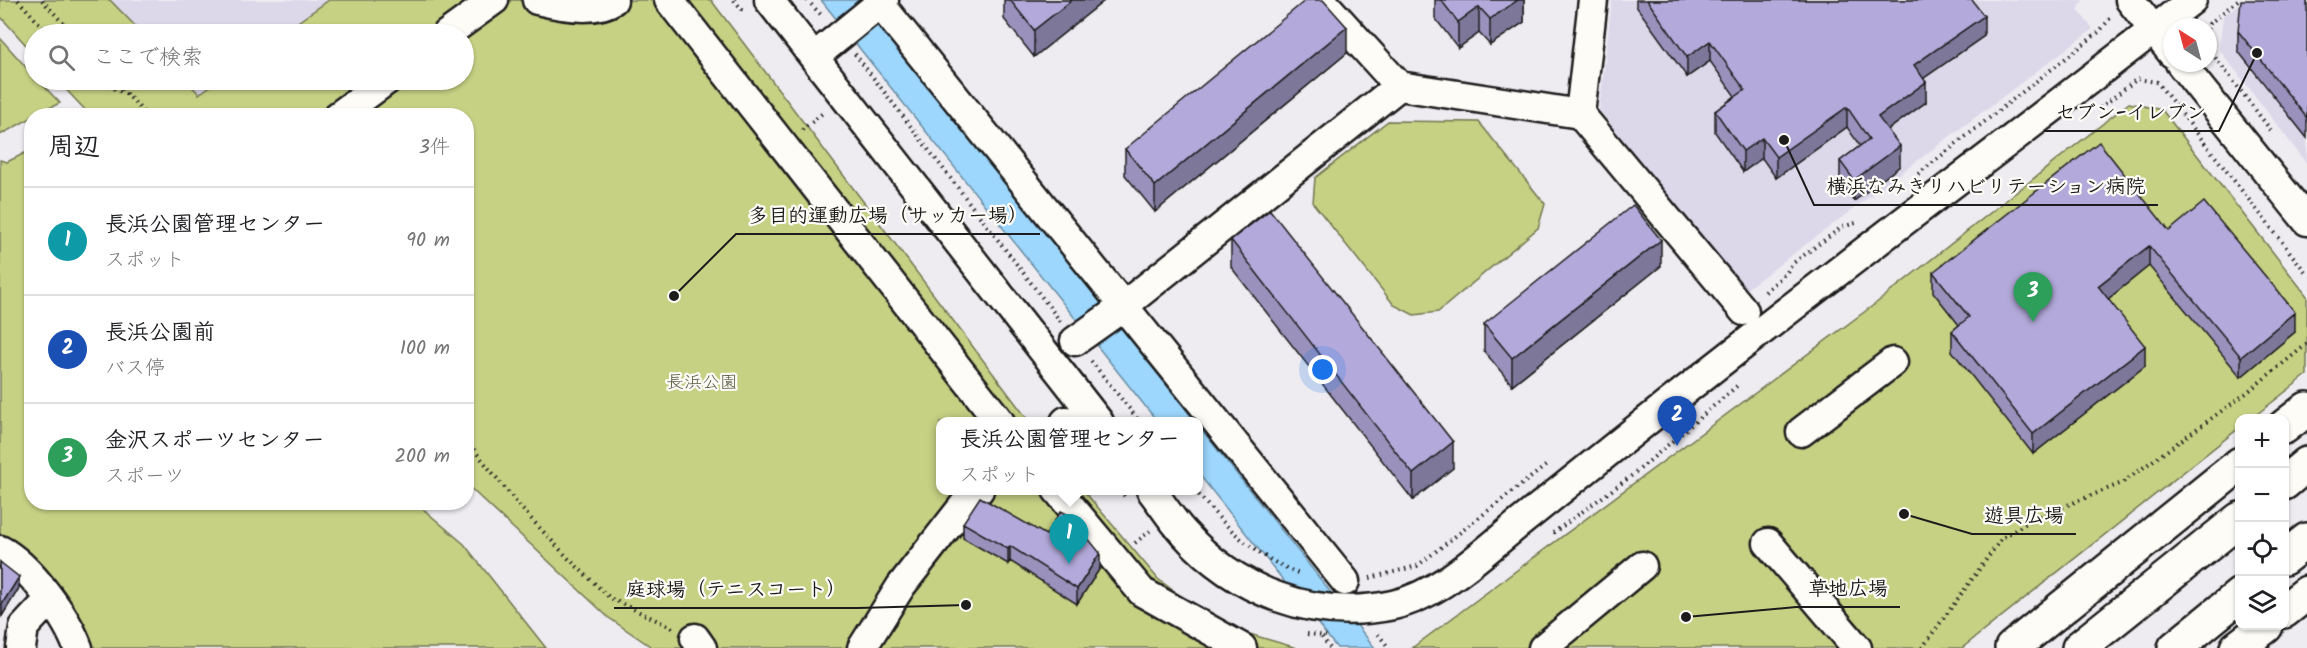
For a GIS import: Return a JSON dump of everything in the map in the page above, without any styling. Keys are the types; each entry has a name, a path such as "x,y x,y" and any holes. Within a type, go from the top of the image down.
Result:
{"highway":[{"path":"2289,423 2307,409"},
{"path":"2289,479 2307,464"},
{"path":"2012,648 2235,468"},
{"path":"2079,648 2236,522"},
{"path":"2289,554 2307,540"},
{"path":"2289,607 2307,593"},
{"path":"2175,648 2235,599"},
{"path":"2237,648 2261,630"}],"street":[{"path":"461,24 494,0"},
{"path":"537,0 565,7 607,4 612,0"},
{"path":"669,0 996,417"},
{"path":"769,0 1095,417"},
{"path":"1321,0 1399,86 1580,114 1744,311"},
{"path":"1580,114 1593,0"},
{"path":"2130,0 2163,42"},
{"path":"1155,495 1184,533 1219,564 1259,591 1292,603 1372,621 1395,605 1428,593 1463,567 1671,401 2192,0"},
{"path":"814,57 844,33 883,7 1119,309 1345,581"},
{"path":"2187,72 2307,221"},
{"path":"1075,340 1119,309 1399,86"},
{"path":"349,108 373,90"},
{"path":"1801,432 1893,362"},
{"path":"862,648 901,586 974,495"},
{"path":"1061,495 1142,592 1236,647"},
{"path":"1768,543 1857,648"},
{"path":"0,550 9,555 50,599 78,648"},
{"path":"1543,648 1642,566"},
{"path":"21,648 24,627 50,599"}],"path":[{"path":"18,0 40,24"},
{"path":"42,0 64,24"},
{"path":"807,0 844,33 1075,340 1136,417"},
{"path":"2216,18 2238,0"},
{"path":"1913,178 2099,32"},
{"path":"2217,60 2279,140"},
{"path":"117,90 129,96"},
{"path":"123,90 140,108"},
{"path":"1744,311 1787,272 1792,264 1842,227 1857,223"},
{"path":"1922,648 2002,538 2033,519 2122,483 2245,393 2307,344"},
{"path":"474,450 522,509 610,598 698,643"},
{"path":"1200,495 1223,525 1240,541 1284,568 1306,576 1345,581 1385,575 1417,566 1555,458"},
{"path":"1372,621 1389,648"},
{"path":"1321,637 1330,648"}],"shaded area":[{"path":"110,0 329,0 295,24 133,24"},
{"path":"1612,0 2083,0 2078,10 2093,29 1744,291 1599,110"},
{"path":"2245,0 2307,0 2307,164 2219,49 2223,16"}],"green space":[{"path":"0,0 110,0 133,24 24,24 24,43 0,16"},
{"name":"長浜公園","path":"329,0 711,0 1026,417 936,417 936,495 1087,495 1158,579 1187,601 1243,632 1297,648 653,648 609,618 474,492 474,108 83,108 66,90 195,90 199,94 205,90 474,90 474,24 295,24"},
{"path":"0,38 24,65 24,90 48,90 60,103 49,108 24,108 24,122 0,135"},
{"path":"2129,103 2162,110 2307,296 2307,375 2257,414 2235,414 2235,431 1962,648 1412,648 1875,304"},
{"path":"1388,121 1479,122 1545,204 1538,228 1438,312 1414,315 1394,305 1313,203 1315,178"},
{"path":"24,154 24,510 424,510 464,544 546,648 84,648 0,543 0,160 7,162"}],"water":[{"path":"821,0 860,0 1192,417 1154,417"},
{"path":"1203,431 1375,648 1337,648 1203,479"}],"building":[{"path":"1010,0 1072,0 1034,30"},
{"path":"1306,0 1323,0 1347,27 1155,186 1125,149"},
{"path":"1441,0 1518,0 1490,19 1479,7 1458,22"},
{"path":"1647,0 1972,0 1984,16 1914,65 1926,82 1878,117 1900,146 1854,180 1840,161 1869,139 1847,107 1776,157 1762,138 1743,151 1715,111 1745,90 1710,41 1687,57"},
{"path":"2241,0 2307,0 2307,118 2238,31"},
{"path":"2099,142 2169,231 2204,202 2295,312 2241,357 2149,246 2098,286 2145,346 2033,434 1952,331 1969,317 1933,272"},
{"path":"1633,205 1661,240 1512,358 1484,324"},
{"path":"1270,210 1453,442 1413,474 1231,240"},
{"path":"980,497 1046,535 1061,511 1069,515 1100,553 1077,589 1010,546 1008,549 963,523"},
{"path":"0,562 19,577 2,604 0,603"}],"place":[{"name":"セブン-イレブン","path":"2257,53"},
{"name":"横浜なみきリハビリテーション病院","path":"1784,140"},
{"name":"多目的運動広場（サッカー場）","path":"674,296"},
{"name":"金沢スポーツセンター","path":"2033,322"},
{"name":"長浜公園前","path":"1677,446"},
{"name":"遊具広場","path":"1904,514"},
{"name":"長浜公園管理センター","path":"1069,564"},
{"name":"庭球場（テニスコート）","path":"966,605"},
{"name":"草地広場","path":"1686,617"}]}
